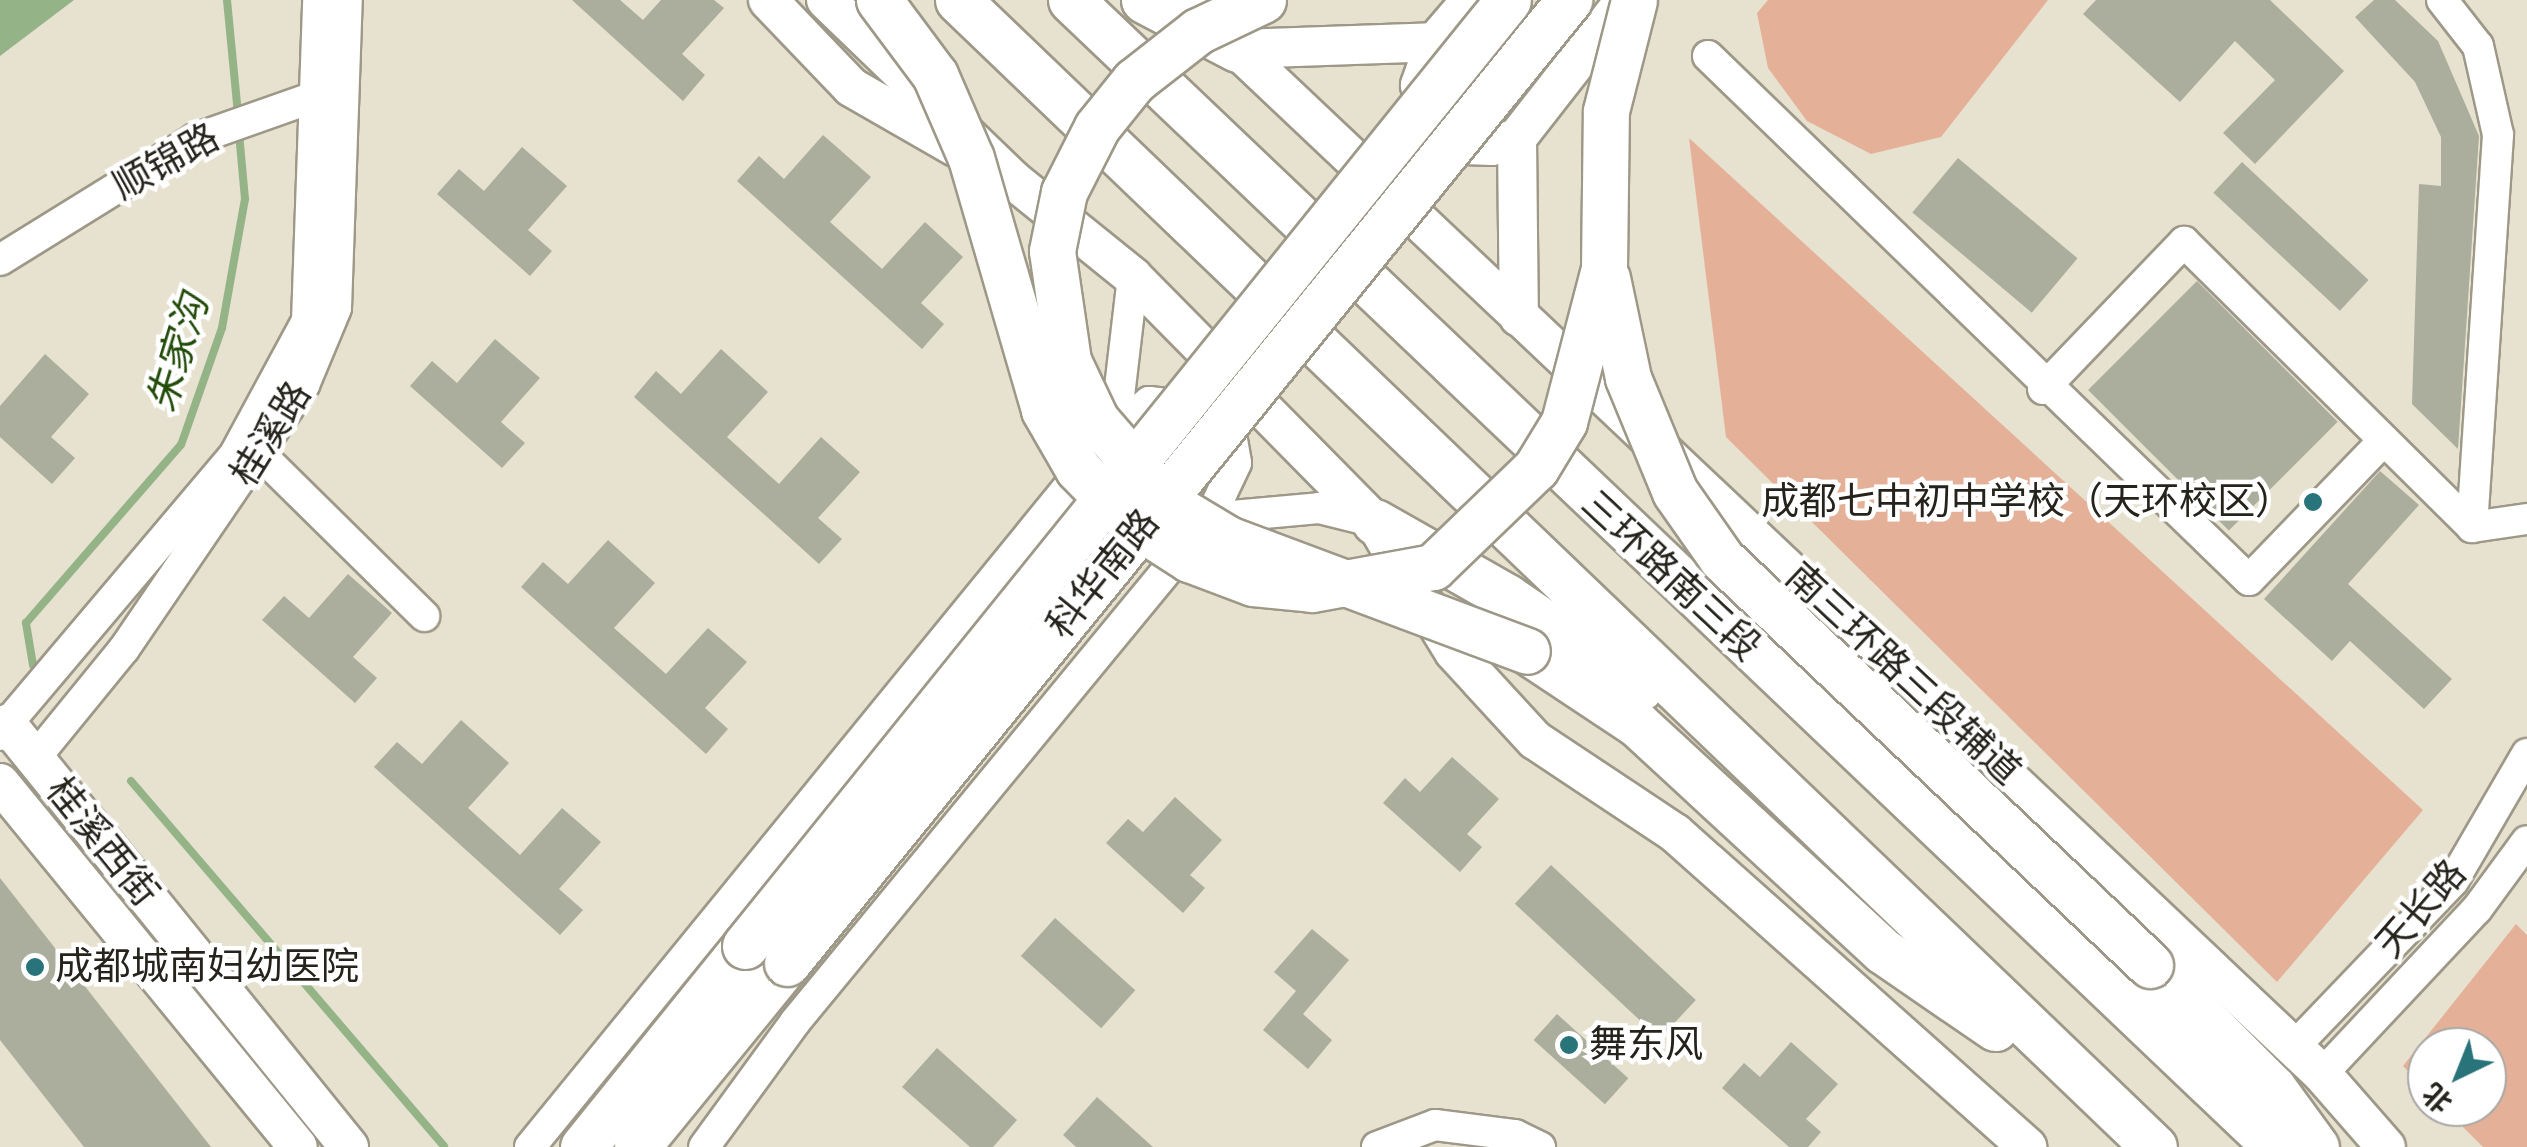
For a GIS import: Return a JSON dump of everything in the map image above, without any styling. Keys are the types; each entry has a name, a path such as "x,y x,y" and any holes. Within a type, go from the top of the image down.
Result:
{"highway":[{"path":"879,0 935,75 970,158 1044,410 1078,469 1127,519 1189,559 1254,583 1312,590 1433,567 1536,468 1564,422 1604,268"},
{"path":"958,0 1746,762 2154,1147"},
{"name":"三环路南三段","path":"1071,0 2276,1147"},
{"path":"1144,0 1237,49"},
{"path":"1264,0 1198,31 1134,81 1097,127 1064,192 1052,251 1068,361 1096,420 1168,503 1228,539 1527,651 1637,724 1883,951 2112,1109"},
{"name":"科华南路","path":"553,1140 612,1110 1508,0"},
{"name":"科华南路","path":"637,1147 1568,0"},
{"path":"1634,0 1606,111 1604,268 1628,378 1674,492 1722,560 2150,965 2273,1088 2316,1147"},
{"path":"1375,522 1507,597 1746,762"}],"main road":[{"path":"768,0 851,87 1013,180"},
{"path":"826,0 1013,180 1133,277 1375,522 1454,652 1535,740 1675,833 2028,1147"},
{"name":"南三环路三段辅道","path":"1198,0 1237,49 1518,317 1854,624 2322,1074 2386,1147"},
{"path":"1471,0 1436,42 1420,85 1440,130 1464,144 1517,138"},
{"path":"1518,317 1517,138 1626,0"},
{"path":"1237,49 1436,42"},
{"name":"桂溪西街","path":"4,728 34,758 348,1147"},
{"name":"桂溪路","path":"2,789 34,758"},
{"name":"桂溪西街","path":"2,789 298,1147"}],"street":[{"name":"桂溪路","path":"34,758 262,456 304,385 336,308 332,91 318,0"},
{"name":"桂溪路","path":"4,728 151,559 276,390 307,321 332,91 348,0"},
{"path":"2442,0 2478,46 2498,135 2472,528"},
{"path":"1708,56 2044,388 2249,580 2384,440"},
{"name":"顺锦路","path":"0,260 219,130 332,91"},
{"path":"2044,388 2184,242 2472,528"},
{"path":"1115,430 1133,277"},
{"path":"553,1140 1115,430 1149,402 1205,408 1231,434 1236,463 1210,518 795,1022 704,1147"},
{"path":"262,456 424,616"},
{"path":"1210,518 1319,508 1375,522"},
{"path":"2472,528 2527,519"},
{"name":"天长路","path":"2294,1047 2453,880 2527,754"},
{"name":"天长路","path":"2322,1074 2477,909 2527,841"},
{"path":"658,1147 692,1081"},
{"path":"1377,1147 1435,1124 1515,1135 1540,1147"}],"shaded area":[{"path":"0,0 74,0 0,56"},
{"path":"1768,0 2048,0 1941,137 1871,154 1807,121 1768,68 1757,13"},
{"path":"1689,138 2423,810 2277,982 1726,437"},
{"path":"2516,924 2527,935 2527,1147 2483,1147 2463,1127 2507,1127 2507,1027 2434,1027"}],"building":[{"path":"572,0 620,0 643,20 661,0 714,0 724,8 682,54 705,75 683,101"},
{"path":"2096,0 2270,0 2344,71 2255,164 2223,133 2275,80 2235,41 2180,102 2083,14"},
{"path":"2374,0 2395,0 2438,41 2479,136 2458,449 2412,404 2419,184 2441,186 2441,137 2415,82 2355,17"},
{"path":"823,135 871,177 830,222 882,269 925,222 963,257 921,303 944,324 922,349 737,181 759,156 784,179"},
{"path":"522,147 567,186 528,230 552,251 530,276 437,194 459,169 484,191"},
{"path":"1958,158 2078,258 2032,313 1912,212"},
{"path":"2242,162 2369,280 2340,311 2213,193"},
{"path":"2197,281 2338,422 2229,531 2088,390"},
{"path":"495,339 540,378 501,422 525,443 502,468 410,386 432,361 457,383"},
{"path":"721,349 768,392 727,437 779,484 821,437 860,472 818,518 842,539 819,564 634,397 656,371 681,394"},
{"path":"45,354 89,394 51,437 75,458 52,484 0,437 0,406"},
{"path":"2380,471 2419,505 2348,584 2452,679 2424,709 2350,641 2332,661 2264,599"},
{"path":"608,540 655,583 614,628 666,674 708,628 747,662 705,708 728,729 706,754 521,587 543,562 568,584"},
{"path":"348,574 392,613 353,657 377,678 355,703 262,620 284,596 309,618"},
{"path":"461,720 509,763 468,808 520,855 562,808 601,842 559,889 583,910 560,935 374,767 397,742 422,764"},
{"path":"1452,757 1499,799 1467,834 1482,847 1460,872 1383,803 1405,778 1420,792"},
{"path":"1175,797 1222,840 1190,875 1205,888 1183,913 1106,843 1128,819 1143,832"},
{"path":"1551,865 1696,1000 1660,1039 1515,904"},
{"name":"成都城南妇幼医院","path":"0,878 211,1147 84,1147 0,1040"},
{"path":"1055,918 1135,990 1101,1028 1021,956"},
{"path":"1312,929 1349,960 1303,1014 1332,1040 1308,1069 1263,1030 1296,991 1274,972"},
{"path":"1557,1014 1628,1078 1605,1104 1534,1040"},
{"path":"1791,1042 1838,1084 1806,1119 1821,1132 1808,1147 1789,1147 1722,1088 1744,1063 1760,1077"},
{"path":"937,1048 1017,1120 993,1147 970,1147 902,1087"},
{"path":"1097,1097 1153,1147 1076,1147 1063,1135"}],"waterway":[{"name":"朱家沟","path":"227,0 238,114"},
{"name":"朱家沟","path":"33,665 26,623 181,445 222,328 245,199 239,133"},
{"name":"朱家沟","path":"131,781 444,1146"}],"place":[{"name":"成都七中初中学校（天环校区）","path":"2313,502"},
{"name":"成都城南妇幼医院","path":"35,967"},
{"name":"舞东风","path":"1569,1045"}]}
